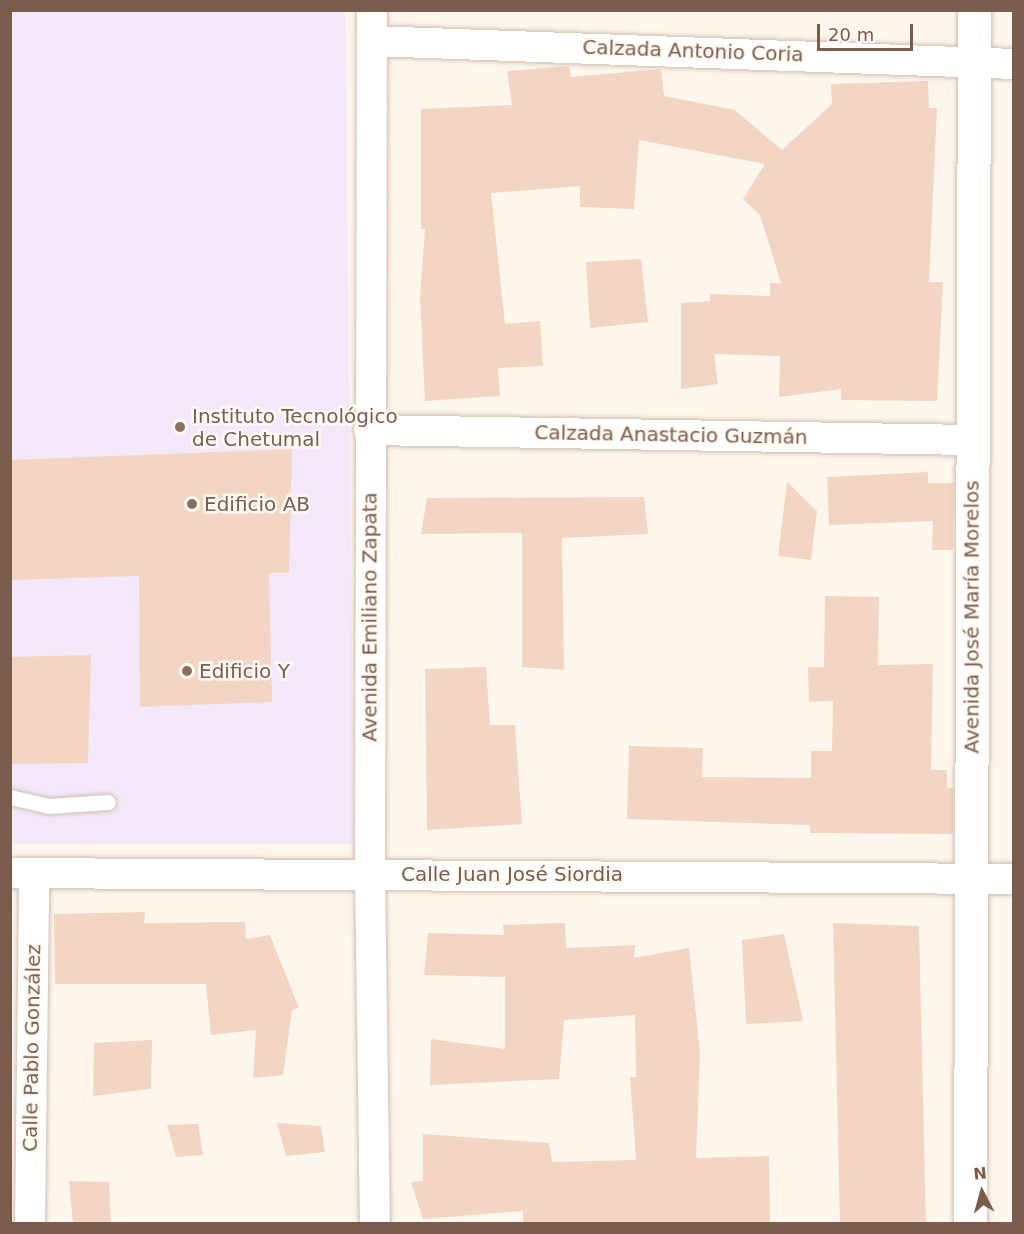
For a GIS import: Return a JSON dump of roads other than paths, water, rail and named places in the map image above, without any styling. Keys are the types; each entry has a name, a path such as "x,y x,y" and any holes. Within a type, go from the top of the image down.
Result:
{"street":[{"name":"Avenida Emiliano Zapata","path":"372,10 369,430 370,873 375,1224"},
{"name":"Avenida José María Morelos","path":"970,1224 974,10"},
{"name":"Calzada Antonio Coria","path":"372,41 974,60 1014,64"},
{"name":"Calzada Anastacio Guzmán","path":"369,430 973,440"},
{"name":"Calle Juan José Siordia","path":"22,873 370,873 1014,879"},
{"name":"Calle Pablo González","path":"22,873 30,1224"}],"lane":[{"path":"10,797 48,806 108,802"}],"place":[{"name":"Instituto Tecnológico de Chetumal","path":"180,427"},
{"name":"Edificio AB","path":"192,504"},
{"name":"Edificio Y","path":"187,671"}]}
